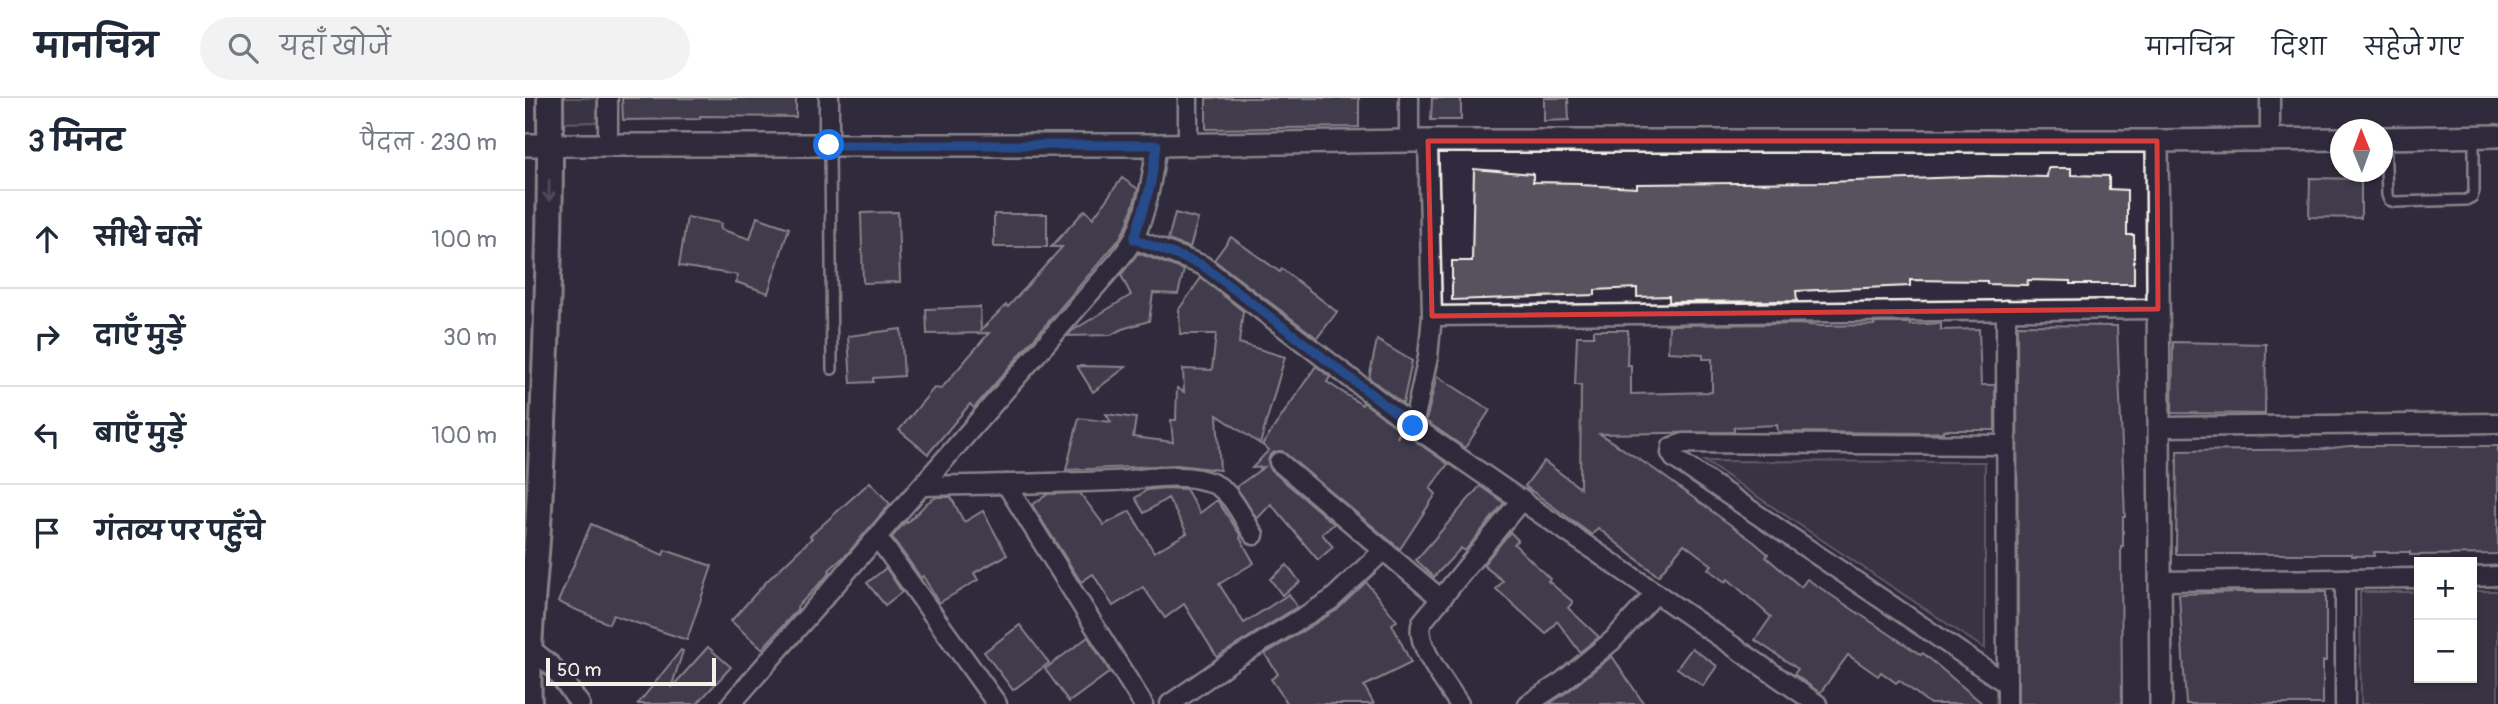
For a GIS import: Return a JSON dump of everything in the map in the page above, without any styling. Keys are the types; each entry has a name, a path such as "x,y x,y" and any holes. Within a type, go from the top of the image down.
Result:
{"main road":[{"path":"529,704 527,644 539,512 550,145 549,98"}],"street":[{"path":"608,98 608,145"},
{"path":"829,98 829,145"},
{"path":"1188,98 1188,143"},
{"path":"1409,98 1419,141 1432,316 1428,357 1413,426"},
{"path":"2270,98 2270,139"},
{"path":"2393,138 2498,136"},
{"path":"525,145 1157,145 1419,141 2158,141 2330,138"},
{"path":"2158,141 2161,704"},
{"path":"731,704 1118,261 1134,239 1150,187 1157,145"},
{"path":"1134,239 1202,265 1413,426 1817,704"},
{"path":"1432,316 2158,309"},
{"path":"2006,310 2007,704"},
{"path":"2159,427 2498,423"},
{"path":"2006,445 1684,443 1672,447 1671,453 1685,466 2007,684"},
{"path":"1279,461 1441,598"},
{"path":"924,486 1134,481 1162,477 1202,481 1215,484 1225,491 1254,535"},
{"path":"1006,484 1143,704"},
{"path":"1459,704 1420,639 1419,630 1422,622 1522,499"},
{"path":"878,538 997,704"},
{"path":"1170,704 1233,660 1331,600 1384,550"},
{"path":"2477,577 2498,576"},
{"path":"2161,581 2414,578"},
{"path":"2345,579 2346,704"},
{"path":"1528,704 1563,681 1612,641 1656,593"},
{"path":"527,644 552,666 580,704"}],"lane":[{"path":"2386,182 2389,200 2395,202 2466,200 2472,197 2474,137"},
{"path":"829,145 832,369"}],"highlighted area":[{"path":"1428,141 2157,141 2158,309 1432,316"}],"shaded area":[{"path":"564,98 597,98 597,122 564,123"},
{"path":"1704,461 1985,462 1985,649"},
{"path":"2477,591 2498,591 2498,704 2361,704 2360,592 2414,592 2414,683 2477,683"}],"building":[{"path":"622,98 796,98 796,117 700,116 700,119 623,120"},
{"path":"1206,98 1359,98 1359,127 1206,129"},
{"path":"1432,98 1461,98 1461,120 1431,120"},
{"path":"1544,98 1568,98 1569,120 1544,121"},
{"path":"2048,168 2071,168 2071,175 2109,176 2109,189 2127,190 2127,235 2134,235 2134,284 2070,284 2070,281 2028,280 2027,285 1987,284 1987,281 1910,280 1910,286 1796,291 1797,301 1669,302 1669,296 1637,297 1637,288 1595,290 1595,295 1452,300 1452,261 1472,261 1474,169 1533,174 1533,182 1637,188 1637,184 2047,177"},
{"path":"1122,178 1138,189 1128,223 1119,240 974,408 970,404 928,454 899,430 934,388 941,389 989,333 927,334 926,309 980,307 981,330 1006,305 1008,307 1062,247 1051,247 1085,210 1093,218"},
{"path":"2310,178 2330,178 2330,182 2361,182 2361,218 2309,217"},
{"path":"898,212 900,282 863,283 861,213"},
{"path":"1175,213 1198,219 1190,248 1168,240"},
{"path":"994,214 1047,214 1047,247 994,247"},
{"path":"687,217 721,223 720,229 750,239 757,217 789,228 768,293 736,282 738,275 679,266"},
{"path":"1231,237 1280,272 1282,269 1337,312 1317,338 1214,260"},
{"path":"1138,253 1184,270 1178,294 1153,293 1149,321 1111,335 1067,336 1131,295 1121,275"},
{"path":"1201,278 1243,311 1239,343 1285,357 1260,444 1217,415 1220,470 1177,465 1066,470 1079,418 1111,422 1106,414 1136,418 1133,437 1173,442 1171,420 1176,420 1177,388 1184,392 1183,369 1212,370 1216,334 1180,334 1179,309"},
{"path":"1941,323 1941,330 1979,329 1981,385 1995,385 1995,430 1943,430 1924,433 1778,432 1777,425 1734,427 1734,432 1600,434 1654,469 1754,542 1768,554 1766,557 1801,587 1807,579 1921,655 1923,653 1983,704 1930,704 1899,680 1896,683 1881,672 1878,676 1848,655 1820,693 1794,674 1798,669 1755,640 1771,617 1728,579 1725,582 1708,569 1712,565 1684,544 1658,576 1598,528 1592,535 1525,486 1544,461 1580,488 1581,385 1575,385 1577,336 1594,336 1594,330 1628,330 1627,365 1631,365 1631,394 1712,392 1712,359 1703,359 1703,354 1668,352 1669,325 1822,326"},
{"path":"2017,325 2117,326 2125,517 2121,546 2122,704 2018,704"},
{"path":"901,329 904,376 851,383 848,336"},
{"path":"1377,340 1412,361 1403,404 1369,378"},
{"path":"2173,342 2266,344 2265,414 2172,413"},
{"path":"1077,366 1126,367 1093,392"},
{"path":"1316,366 1330,377 1327,382 1362,405 1363,402 1399,429 1397,438 1401,431 1448,464 1430,488 1436,494 1400,549 1282,451 1270,455 1268,461 1271,470 1334,524 1322,534 1333,547 1318,560 1271,504 1257,519 1236,487 1264,467 1252,468 1269,450 1262,445"},
{"path":"1437,376 1490,410 1465,448 1426,421"},
{"path":"2349,446 2498,446 2498,554 2176,554 2177,451 2324,449"},
{"path":"870,482 890,504 762,649 731,621 767,581 812,538 810,536"},
{"path":"1480,486 1504,503 1465,551 1461,548 1434,577 1416,560"},
{"path":"1186,489 1200,513 1217,500 1241,536 1254,563 1219,584 1244,623 1289,594 1297,607 1217,657 1184,604 1165,618 1143,587 1113,606 1093,574 1081,582 1032,505 1048,494 1080,493 1104,525 1130,511 1154,552 1187,533 1168,498 1144,513 1135,498 1147,490"},
{"path":"937,497 951,497 964,522 983,511 1007,555 974,573 978,580 939,603 923,576 921,578 892,537 906,521 907,523 928,502"},
{"path":"591,524 663,555 665,550 712,566 687,640 613,615 609,624 558,602"},
{"path":"1510,532 1518,540 1514,544 1550,579 1548,581 1573,602 1568,608 1599,637 1580,652 1557,621 1546,634 1496,589 1503,581 1483,565"},
{"path":"1287,565 1300,582 1282,595 1270,579"},
{"path":"886,568 902,592 885,605 867,583"},
{"path":"1366,582 1397,621 1392,624 1411,663 1364,686 1374,704 1288,704 1271,679 1278,674 1265,654 1337,610"},
{"path":"2326,592 2323,704 2186,704 2179,594"},
{"path":"1020,625 1049,663 1013,690 984,652"},
{"path":"1088,637 1110,672 1069,702 1045,669"},
{"path":"708,647 731,667 697,704 638,704 681,650 683,651 671,688"},
{"path":"1692,648 1717,666 1703,686 1677,668"},
{"path":"1612,656 1644,704 1549,704 1570,690"}],"route":[{"path":"829,145 1157,145 1150,187 1134,239 1202,265 1413,426"}]}
